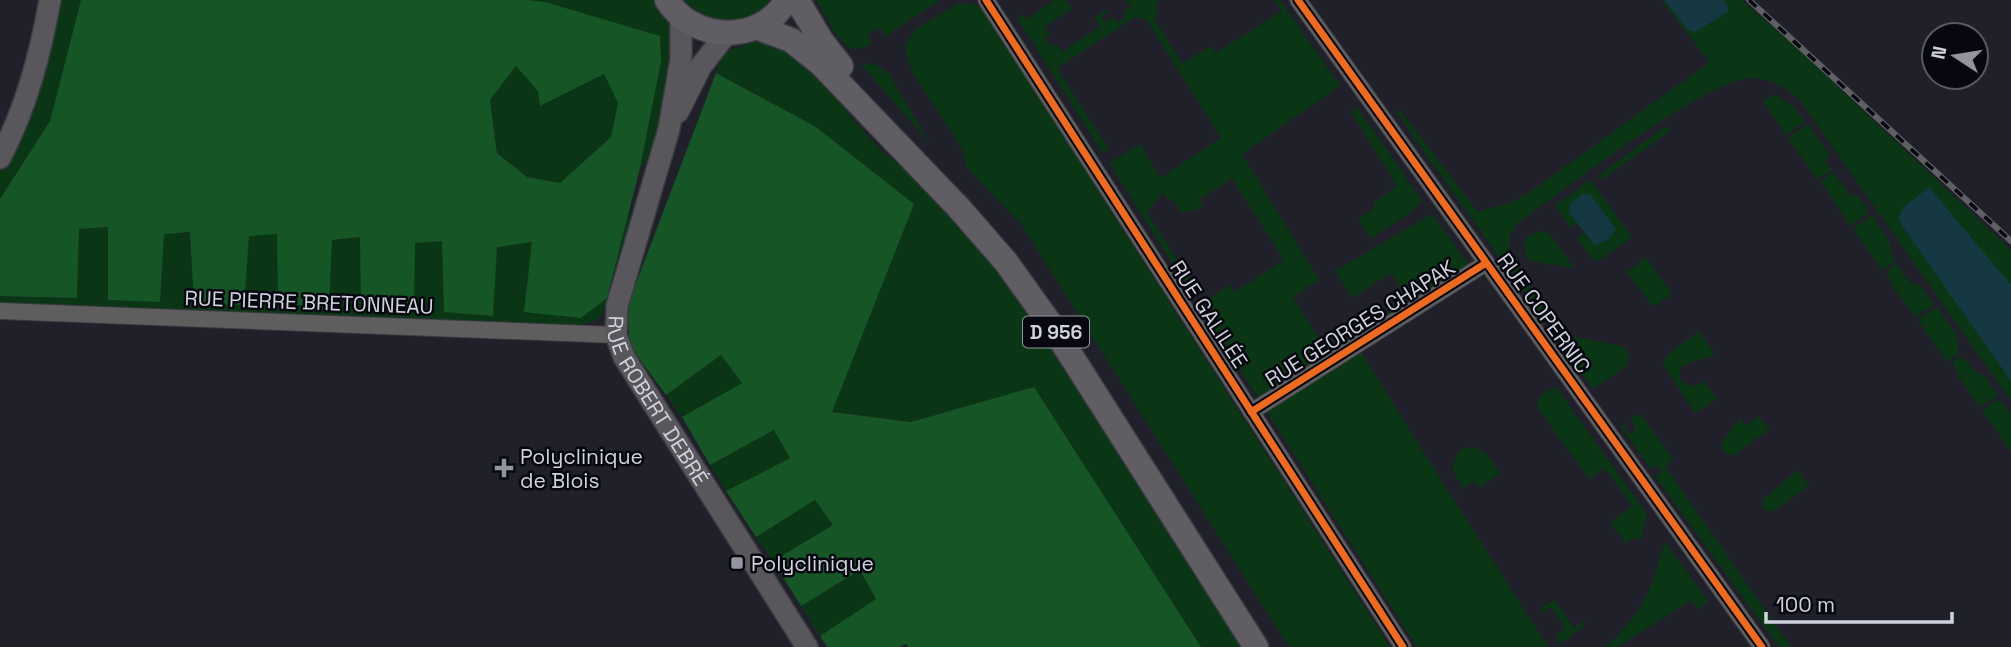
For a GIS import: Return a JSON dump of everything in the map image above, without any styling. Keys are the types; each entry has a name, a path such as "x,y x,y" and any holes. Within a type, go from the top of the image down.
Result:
{"main road":[{"path":"674,8 695,25 710,31 727,33 756,27 771,18 788,0"},
{"name":"D 956","path":"797,0 808,21 836,60 992,225 1038,282 1272,647"},
{"name":"D 956","path":"756,27 791,40 820,63 967,217 1006,262 1060,339 1256,647"}],"street":[{"path":"0,158 18,122 32,84 50,0"},
{"name":"RUE GALILÉE","path":"986,0 1403,647"},
{"name":"RUE COPERNIC","path":"1298,0 1762,647"},
{"path":"669,129 681,59 674,8"},
{"path":"669,129 701,66 727,33"},
{"name":"RUE ROBERT DEBRÉ","path":"669,129 617,306 616,335 624,357 807,647"},
{"name":"RUE GEORGES CHAPAK","path":"1251,412 1486,263"},
{"name":"RUE PIERRE BRETONNEAU","path":"0,311 616,335"}],"green space":[{"path":"56,0 81,0 50,121 0,199 0,166"},
{"path":"81,0 528,0 545,2 660,36 661,62 640,168 607,298 581,318 524,312 532,242 497,247 493,316 444,312 442,241 415,243 414,310 361,309 360,237 332,240 329,308 278,303 277,234 249,236 244,305 194,303 190,232 164,234 160,302 108,300 108,227 79,229 77,298 0,296 0,199 50,121","holes":["516,66 538,91 540,106 604,74 618,103 611,137 560,183 527,177 497,153 490,100"]},
{"path":"528,0 656,0 670,20 675,35 670,83 652,153 640,168 661,62 545,2"},
{"path":"682,0 771,0 750,16 727,20 704,14"},
{"path":"816,0 940,0 885,36 880,28 868,34 872,44 849,49 834,31"},
{"path":"1055,0 1066,0 1072,9 1045,26 1050,34 1045,37 1051,46 1056,44 1061,52 1100,27 1094,18 1106,10 1109,11 1102,17 1105,23 1114,17 1118,23 1126,17 1123,12 1131,7 1126,0 1160,0 1155,4 1158,14 1154,18 1182,64 1211,46 1216,53 1282,11 1275,0 1280,0 1340,86 1242,154 1319,280 1293,297 1327,351 1408,300 1391,273 1352,298 1335,271 1432,214 1469,265 1259,399 1199,305 1230,285 1235,292 1284,260 1232,178 1199,200 1204,206 1194,211 1181,212 1163,192 1147,212 1197,292 1192,294 1109,163 1140,144 1160,178 1221,138 1146,19 1135,17 1057,68 1109,150 1103,153 1017,18 1024,14 1027,19"},
{"path":"1661,0 1664,0 1688,30 1727,4 1723,0 1741,0 1784,36 2011,250 2011,401 1799,99 1777,84 1751,78 1730,83 1669,116 1516,224 1510,237 1511,258 1560,329 1570,336 1625,347 1627,350 1629,357 1625,367 1593,389 1396,112 1399,109 1478,212 1510,203 1527,194 1710,62"},
{"path":"959,3 975,4 988,12 1109,208 1390,647 1289,647 1021,224 967,168 962,149 912,72 904,47 915,30"},
{"path":"763,39 790,51 825,74 848,114 886,156 920,177 1013,285 1245,647 1201,647 1034,387 911,422 832,412 914,204 816,127 716,73 724,52"},
{"path":"860,63 877,65 889,74 931,145"},
{"path":"516,66 538,91 604,74 618,103 611,137 560,183 527,177 498,153 490,100"},
{"path":"716,73 816,127 914,204 832,412 911,422 1034,387 1201,647 908,647 906,644 900,647 827,647 820,636 876,599 860,570 801,606 773,561 833,525 815,500 756,537 726,491 790,458 774,430 710,465 682,417 742,383 721,355 666,395 630,346 627,307"},
{"path":"1774,94 1794,107 1805,121 1786,135 1763,102"},
{"path":"1357,107 1422,201 1415,209 1371,239 1358,219 1375,208 1373,203 1397,186 1351,112"},
{"path":"1808,124 1829,154 1826,162 1832,170 1817,179 1788,138"},
{"path":"1666,126 1671,131 1601,180 1598,176"},
{"path":"1833,172 1850,195 1858,196 1869,212 1850,226 1821,181"},
{"path":"1590,180 1632,237 1600,260 1592,259 1577,238 1584,232 1595,245 1569,213 1577,223 1570,228 1556,205"},
{"path":"630,208 631,225 608,306 597,320 578,326 0,303 0,296 77,298 79,229 109,227 109,300 164,233 277,234 328,308 332,240 361,237 415,243 443,241 493,316 497,246 533,242 607,298"},
{"path":"1872,215 1890,243 1891,253 1896,260 1882,270 1853,229"},
{"path":"1542,231 1549,233 1574,268 1529,261 1525,242 1531,235"},
{"path":"1646,257 1672,294 1653,307 1627,272"},
{"path":"1896,264 1911,284 1919,284 1934,304 1915,317 1892,285 1887,272"},
{"path":"1937,307 1956,334 1959,353 1947,362 1918,320"},
{"path":"1699,331 1715,354 1684,365 1680,368 1680,379 1683,383 1694,386 1704,381 1717,399 1695,413 1663,364 1668,354"},
{"path":"1360,350 1548,647 1417,647 1266,410"},
{"path":"721,355 742,383 682,417 666,395"},
{"path":"1961,356 1978,374 1984,375 1998,395 1980,407 1952,363"},
{"path":"1553,388 1558,390 1647,514 1641,540 1632,538 1626,544 1610,522 1632,506 1605,468 1589,479 1537,407 1539,397"},
{"path":"1999,399 2011,414 2011,451 1982,411"},
{"path":"1640,414 1673,459 1665,466 1791,647 1779,647 1655,476 1662,472 1659,466 1651,469 1620,426 1623,424 1630,434 1636,429 1631,419"},
{"path":"1759,416 1769,430 1734,455 1728,455 1720,446 1739,418 1745,426"},
{"path":"774,430 790,458 726,491 710,465"},
{"path":"1467,447 1483,452 1500,473 1479,488 1474,481 1462,489 1452,467 1458,452"},
{"path":"1798,470 1809,486 1773,511 1764,510 1762,500"},
{"path":"815,500 833,525 773,561 756,537"},
{"path":"1665,542 1709,602 1698,609 1691,600 1618,647 1604,647 1627,625 1645,599"},
{"path":"860,570 876,599 820,636 801,606"},
{"path":"1555,600 1574,628 1585,620 1583,627 1561,644 1555,635 1565,628 1551,607 1542,612 1540,608"}],"water":[{"path":"1664,0 1723,0 1727,3 1728,12 1695,32 1688,30"},
{"path":"1929,187 2011,285 2011,381 1899,218 1903,208"},
{"path":"1583,194 1590,194 1616,229 1608,240 1595,245 1569,213 1570,204"}],"railway":[{"path":"1749,0 2011,241"}],"cycle path":[{"path":"986,0 1403,647"},
{"path":"1298,0 1762,647"},
{"path":"1251,412 1486,263"}],"place":[{"name":"Polyclinique de Blois","path":"504,468"},
{"name":"Polyclinique","path":"737,563"}]}
